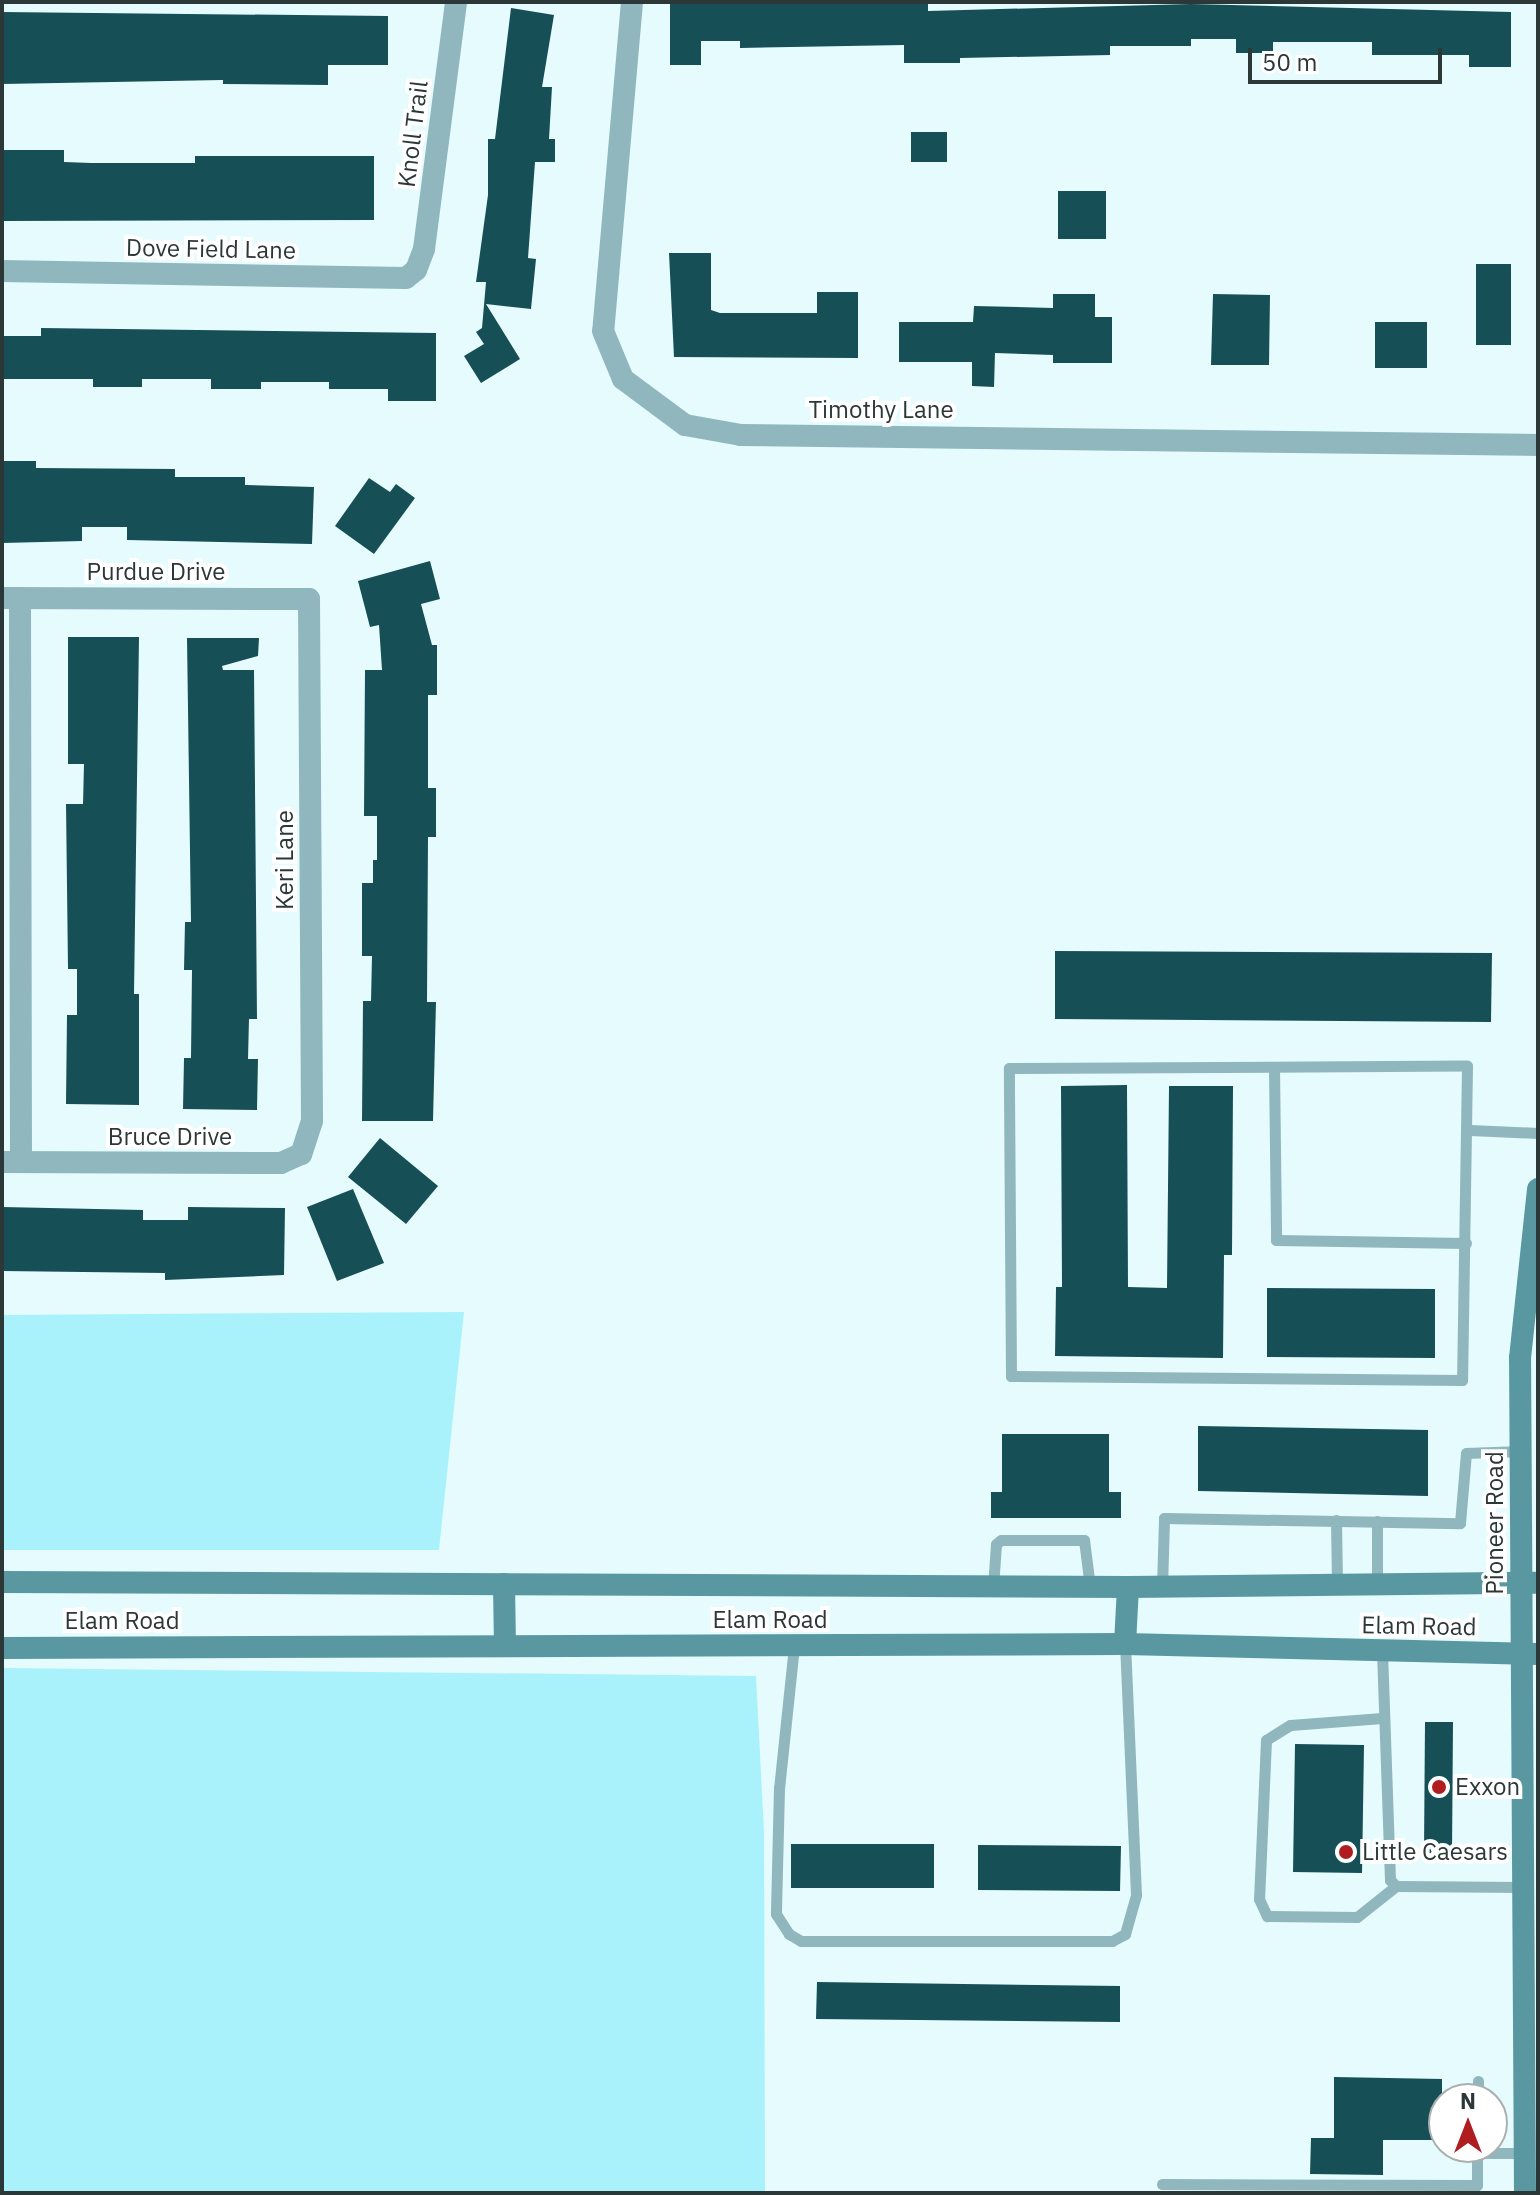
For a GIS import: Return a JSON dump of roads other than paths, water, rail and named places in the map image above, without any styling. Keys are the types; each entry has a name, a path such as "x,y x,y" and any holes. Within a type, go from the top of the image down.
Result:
{"main road":[{"name":"Pioneer Road","path":"1525,2193 1532,2153 1530,1583 1521,1451 1520,1358 1538,1189"},
{"name":"Elam Road","path":"2,1582 993,1587 1530,1583"},
{"path":"504,1584 505,1646"},
{"path":"1125,1644 1128,1587"},
{"name":"Elam Road","path":"2,1648 1125,1644 1530,1654"}],"street":[{"name":"Knoll Trail","path":"416,270 424,249 456,2"},
{"name":"Timothy Lane","path":"632,2 603,331 623,379 685,425 741,435 1538,445"},
{"name":"Dove Field Lane","path":"2,271 406,278 416,270"},
{"name":"Purdue Drive","path":"11,598 309,599"},
{"path":"11,598 12,1162"},
{"name":"Keri Lane","path":"309,599 312,1121"},
{"name":"Bruce Drive","path":"12,1162 281,1163 301,1154 312,1121"}],"lane":[{"path":"1467,1066 1470,1130 1462,1380 1011,1376 1009,1068 1274,1067 1467,1066"},
{"path":"1274,1067 1276,1240 1466,1243"},
{"path":"1470,1130 1538,1133"},
{"path":"1162,1587 1164,1518 1460,1523 1466,1453 1521,1451"},
{"path":"1336,1520 1337,1585"},
{"path":"1377,1521 1377,1585"},
{"path":"993,1587 996,1544 1028,1540 1084,1540 1090,1587"},
{"path":"794,1646 779,1788 776,1914 789,1934 801,1941 1112,1941 1125,1934 1136,1895 1125,1644"},
{"path":"1382,1651 1387,1871 1396,1886"},
{"path":"1382,1718 1290,1725 1266,1740 1259,1899 1267,1916 1357,1917 1396,1886 1531,1887"},
{"path":"1508,2152 1532,2153"},
{"path":"1162,2184 1477,2185 1477,2163"}],"place":[{"name":"Exxon","path":"1439,1787"},
{"name":"Little Caesars","path":"1346,1852"}]}
